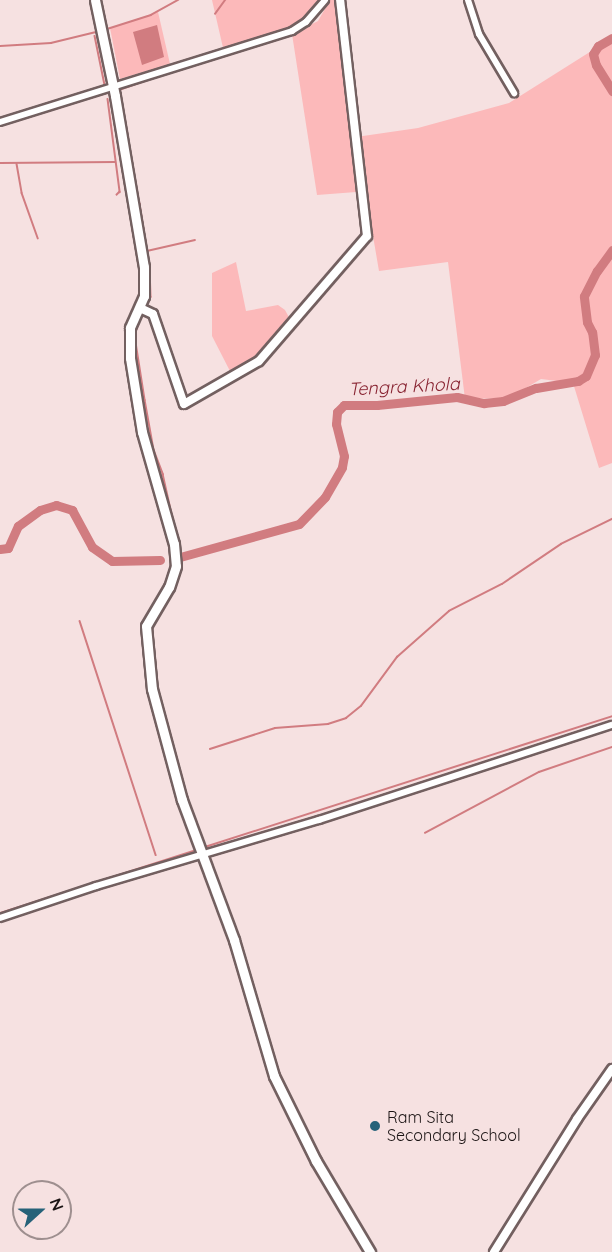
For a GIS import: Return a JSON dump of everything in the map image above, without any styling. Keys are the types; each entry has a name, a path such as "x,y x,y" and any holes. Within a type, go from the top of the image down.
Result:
{"main road":[{"path":"95,0 144,267 145,287 140,308 130,328 130,358 142,432 174,544 176,566 169,587 149,620 146,642 158,715 182,800 234,940 274,1076 315,1161 370,1252"}],"street":[{"path":"0,122 292,31 306,22 325,0"},
{"path":"140,308 153,314 184,404 259,361 367,236 340,0"},
{"path":"468,0 479,34 514,93"},
{"path":"0,918 319,820 612,725"},
{"path":"494,1252 612,1069"}],"shaded area":[{"path":"212,0 324,0 306,22 283,34 224,52"},
{"path":"330,0 337,0 349,87 356,192 317,195 292,34 318,21"},
{"path":"158,12 170,64 120,79 110,28"},
{"path":"157,25 164,57 142,65 133,32"},
{"path":"612,38 612,463 599,468 573,383 541,379 509,398 465,399 448,262 379,271 356,137 418,128 509,103"},
{"path":"236,262 246,311 278,305 285,310 292,323 259,361 232,375 212,336 212,273"}],"waterway":[{"path":"104,30 151,15 178,0"},
{"path":"215,14 225,0"},
{"path":"310,22 329,0"},
{"path":"290,35 304,27"},
{"path":"0,46 51,43 96,32"},
{"path":"95,36 105,85"},
{"path":"107,36 117,82"},
{"name":"Tengra Khola","path":"612,38 598,46 593,54 596,65 612,91"},
{"path":"119,90 185,67"},
{"path":"118,87 129,153"},
{"path":"71,103 110,92"},
{"path":"108,99 120,192 117,195"},
{"path":"0,163 115,162"},
{"path":"17,164 22,193 38,238"},
{"path":"135,190 140,204 150,268 151,297 146,308"},
{"path":"147,251 195,240"},
{"name":"Tengra Khola","path":"180,557 299,524 325,497 342,467 344,456 336,424 337,412 344,405 377,405 457,397 484,403 503,401 536,388 578,381 586,376 595,355 592,332 587,322 584,296 597,271 612,250"},
{"path":"142,314 135,336 145,400 154,450 163,474 178,541"},
{"path":"0,549 8,548 18,526 40,510 56,505 72,510 92,547 112,561 160,560"},
{"path":"210,749 275,728 328,724 346,718 361,706 397,657 449,611 502,584 561,544 612,519"},
{"name":"Tengra Khola","path":"179,549 180,557"},
{"path":"80,621 156,855"},
{"path":"205,847 612,716"},
{"path":"425,833 539,772 612,747"},
{"path":"0,913 196,850"}],"place":[{"name":"Ram Sita Secondary School","path":"375,1126"}]}
